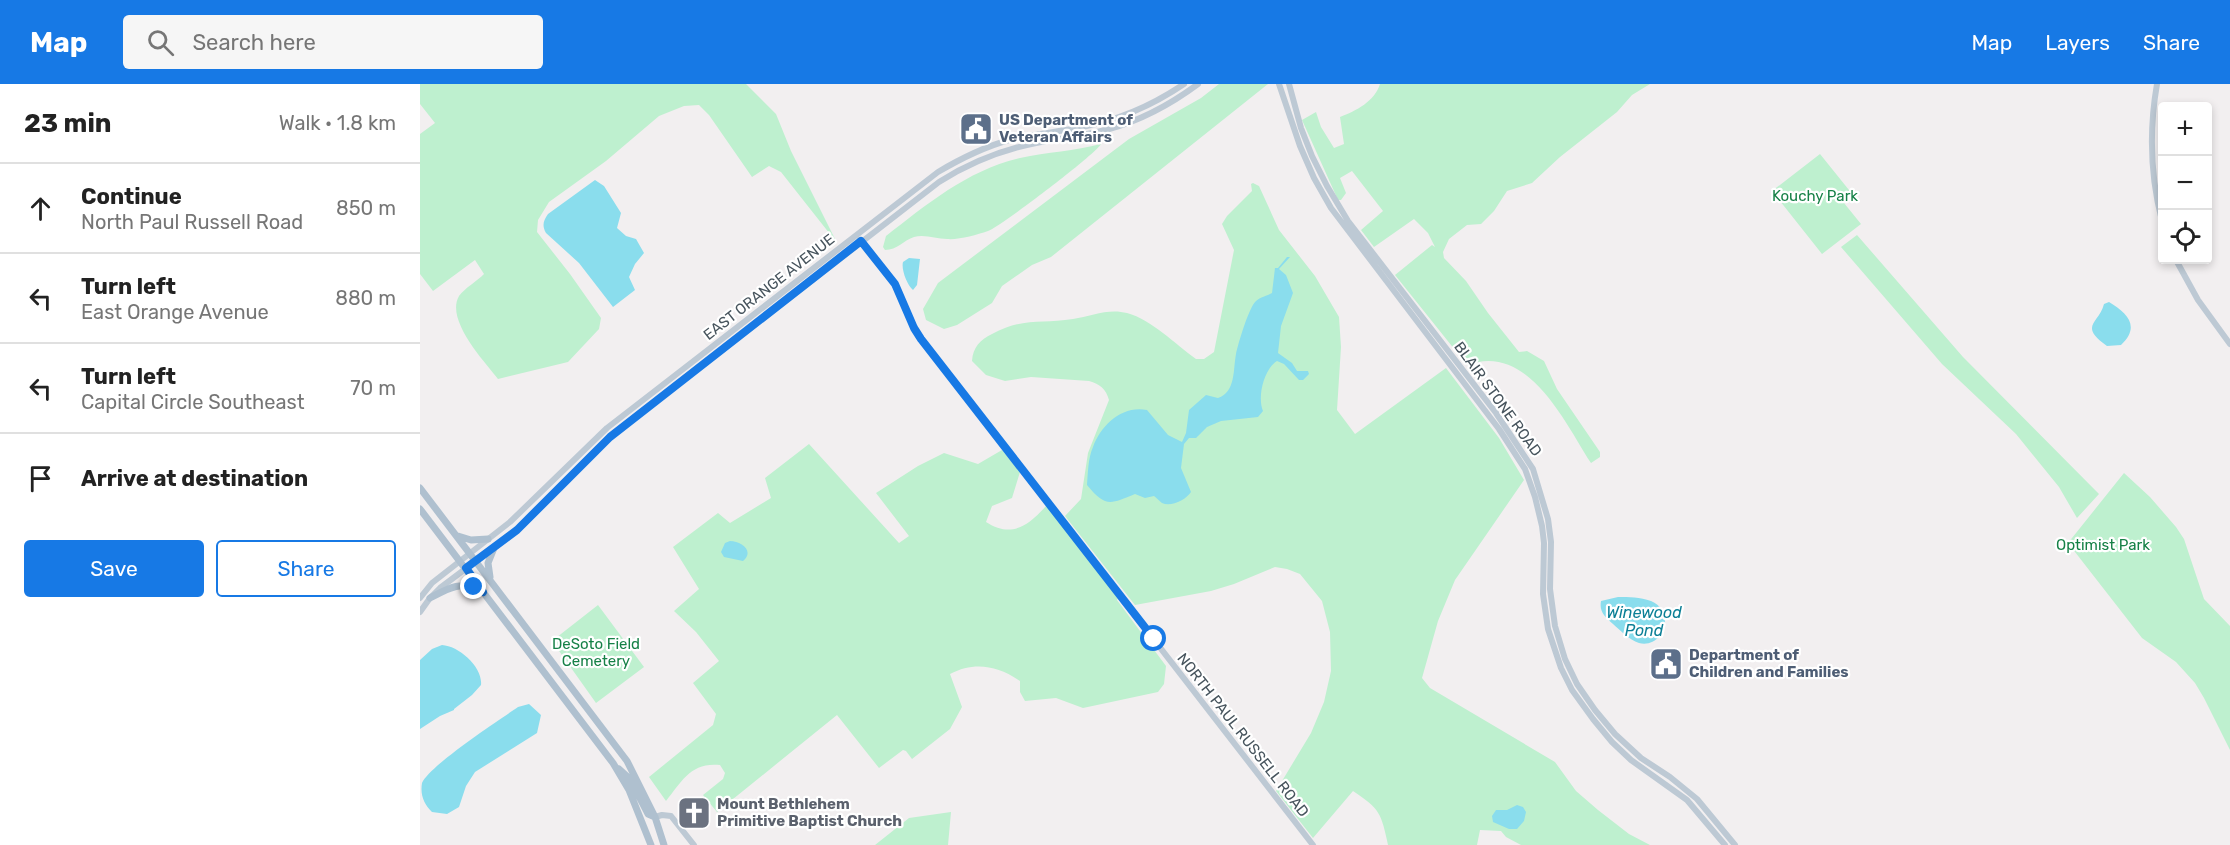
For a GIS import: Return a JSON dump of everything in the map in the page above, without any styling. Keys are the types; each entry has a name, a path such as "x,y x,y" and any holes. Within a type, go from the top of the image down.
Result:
{"main road":[{"path":"420,488 627,761 655,817 664,845"},
{"path":"420,509 615,766 629,790 651,845"},
{"path":"457,536 471,540 488,539"},
{"path":"490,580 489,562 494,548"},
{"path":"430,598 457,585 469,585 483,592"},
{"path":"615,766 630,779 648,815 655,817"}],"street":[{"name":"EAST ORANGE AVENUE","path":"420,598 432,583 510,522 607,428 916,188 950,165 987,147 1023,137 1110,120 1149,105 1184,84"},
{"name":"EAST ORANGE AVENUE","path":"420,612 430,598 529,519 603,443 926,191 955,172 995,154 1092,134 1131,122 1164,107 1198,84"},
{"name":"BLAIR STONE ROAD","path":"1279,84 1302,152 1331,208 1513,448 1525,469 1535,497 1544,543 1543,594 1551,626 1574,686 1595,711 1613,738 1706,809 1733,844"},
{"name":"BLAIR STONE ROAD","path":"1289,84 1301,128 1312,156 1326,186 1348,221 1496,412 1529,461 1545,503 1551,542 1551,626"},
{"path":"2157,84 2151,143 2161,210"},
{"path":"1023,137 1025,146"},
{"name":"NORTH PAUL RUSSELL ROAD","path":"855,235 895,284 921,339 1313,845"},
{"path":"2178,264 2198,300 2230,344"},
{"path":"722,339 727,346"},
{"path":"1544,543 1551,542"},
{"name":"BLAIR STONE ROAD","path":"1682,791 1725,845"},
{"path":"655,817 671,816 694,845"}],"green space":[{"path":"420,84 746,84 776,114 791,151 837,243 781,172 769,166 752,177 709,115 699,105 684,106 659,116 606,161 549,202 538,220 537,232 601,318 599,329 568,362 498,379 468,340 457,317 456,306 459,296 484,274 475,260 433,291 420,274 420,134 435,123 420,104"},
{"path":"1219,84 1268,84 1051,257 1032,265 1002,286 992,303 957,325 944,329 926,320 923,309 938,283 1129,139 1201,98"},
{"path":"1380,84 1650,84 1632,95 1617,112 1560,157 1532,183 1507,191 1494,211 1481,224 1467,225 1449,239 1443,252 1444,258 1466,281 1519,352 1527,351 1544,361 1557,389 1600,452 1600,457 1591,463 1556,407 1542,390 1526,375 1508,365 1489,361 1467,365 1395,275 1432,245 1435,247 1428,233 1414,219 1374,247 1361,230 1383,211 1352,171 1340,178 1346,193 1341,200 1338,200 1302,120 1316,112 1321,127 1334,148 1344,144 1340,117 1369,100"},
{"path":"1101,144 1047,190 988,231 957,239 918,236 893,248 885,250 883,247 886,236 917,212 949,190 983,171 1020,158"},
{"name":"Kouchy Park","path":"1820,154 1853,195 1844,203 1861,224 1822,254 1772,191"},
{"path":"1251,184 1259,186 1279,230 1315,276 1339,317 1341,347 1337,410 1355,434 1446,368 1499,438 1524,480 1455,580 1438,621 1422,678 1430,688 1555,762 1576,791 1629,834 1650,845 1521,845 1506,837 1501,831 1480,830 1477,845 1388,845 1378,813 1353,791 1313,838 1276,791 1311,733 1324,702 1331,671 1330,632 1322,601 1300,574 1275,567 1211,591 1135,605 1065,516 1081,499 1088,453 1109,400 1104,390 1089,381 1031,377 1005,381 986,375 972,361 974,352 981,341 1013,325 1073,319 1114,311 1136,316 1163,333 1196,359 1204,359 1214,352 1234,250 1222,224 1252,191"},
{"path":"1857,235 1963,357 2099,494 2077,518 2059,487 2016,434 1942,364 1841,247"},
{"path":"809,444 899,543 909,536 876,493 918,466 944,453 978,464 1002,450 1020,472 1012,498 992,506 986,522 1004,529 1020,527 1027,524 1047,505 1118,598 1117,600 1166,666 1164,684 1158,692 1083,708 1056,698 1025,701 1020,692 1020,681 995,669 977,667 959,670 950,674 962,707 950,729 912,759 903,750 879,768 837,715 717,812 703,795 723,779 725,773 720,765 702,767 688,774 666,801 649,777 713,725 716,714 693,683 719,661 696,632 674,611 699,589 673,547 718,513 730,523 771,498 765,478"},
{"name":"Optimist Park","path":"2124,473 2150,497 2176,527 2184,539 2204,599 2230,626 2230,750 2195,683 2176,662 2142,638 2068,543"},
{"name":"DeSoto Field Cemetery","path":"598,605 644,667 596,703 552,641"},
{"path":"951,812 948,845 875,845 909,818"}],"water":[{"path":"595,180 604,186 621,213 617,228 626,236 636,239 644,253 635,264 629,277 635,290 613,307 579,263 546,233 544,226 548,214"},
{"path":"1287,257 1290,257 1279,269 1286,275 1293,293 1281,326 1278,353 1292,363 1297,371 1308,371 1309,374 1303,380 1299,380 1284,364 1277,361 1265,377 1261,391 1263,411 1258,417 1221,421 1207,427 1196,438 1189,438 1184,444 1181,468 1191,492 1182,500 1166,504 1154,496 1145,498 1135,494 1114,502 1099,498 1087,485 1091,451 1101,431 1121,414 1138,409 1147,410 1168,435 1182,442 1186,433 1189,410 1206,395 1218,398 1228,391 1233,379 1239,342 1250,310 1258,300 1272,293 1275,268 1278,268"},
{"path":"909,258 920,259 917,285 913,290 903,269 903,262"},
{"path":"2109,302 2126,315 2131,326 2127,338 2121,345 2107,346 2098,339 2092,329 2104,304"},
{"path":"730,541 738,543 747,550 748,554 743,561 724,557 721,552 725,543"},
{"name":"Winewood Pond","path":"1618,597 1643,599 1659,606 1665,621 1664,628 1655,641 1635,642 1605,617 1601,601"},
{"path":"442,645 456,649 469,659 478,671 481,685 454,710 420,729 420,660 432,649"},
{"path":"529,704 541,715 537,733 475,772 466,786 459,807 447,814 432,812 422,795 422,783 427,775 481,732 518,707"},
{"path":"1517,805 1523,807 1526,812 1524,821 1517,829 1509,829 1493,822 1492,816 1496,810 1507,810"}],"place":[{"name":"US Department of Veteran Affairs","path":"976,129"},
{"name":"Department of Children and Families","path":"1666,664"},
{"name":"Mount Bethlehem Primitive Baptist Church","path":"694,813"}],"route":[{"path":"474,587 483,592 466,568 517,530 597,449 861,241 895,284 921,339 1154,639"}]}
